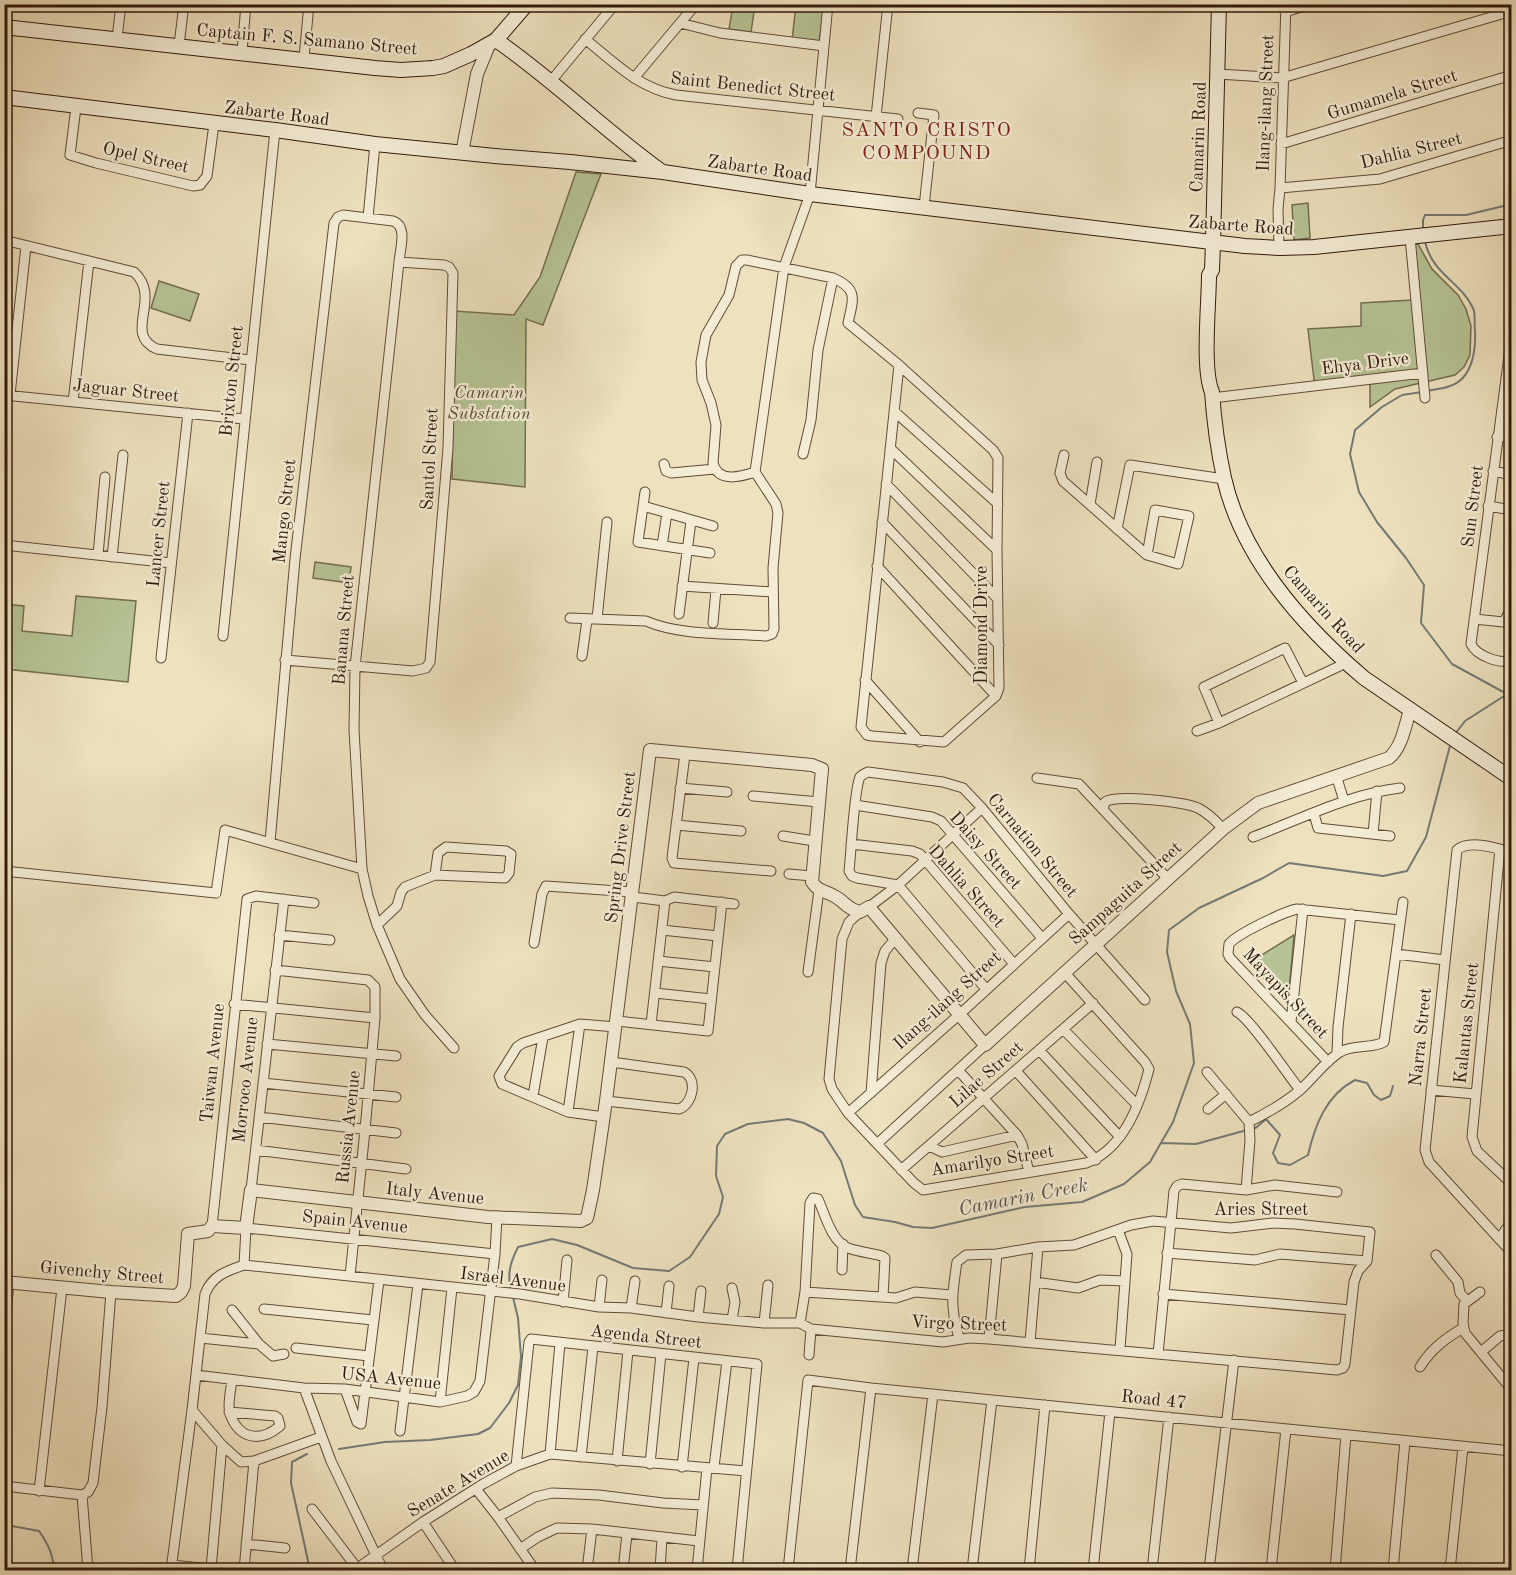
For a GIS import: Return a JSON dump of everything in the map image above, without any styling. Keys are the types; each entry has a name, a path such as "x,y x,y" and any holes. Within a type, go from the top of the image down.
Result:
{"main road":[{"path":"527,4 493,43 551,81 663,172"},
{"name":"Camarin Road","path":"1219,4 1213,243 1212,270 1209,275 1207,353 1209,385 1224,479 1243,532 1263,566 1288,600 1346,663 1364,678 1512,779"},
{"name":"Captain F. S. Samano Street","path":"4,27 401,70 444,66 493,43"},
{"name":"Zabarte Road","path":"4,97 375,144 663,172 810,194 1213,243 1279,248 1314,247 1512,226"}],"street":[{"path":"117,39 122,4"},
{"path":"179,45 184,4"},
{"path":"242,52 246,4"},
{"path":"304,58 309,4"},
{"path":"551,81 615,4"},
{"path":"634,78 696,4"},
{"path":"570,618 646,621 657,626 679,630 766,636 772,634 778,513 777,504 755,472 784,267 810,194 828,4"},
{"path":"876,117 888,4"},
{"path":"1286,8 1311,4"},
{"name":"Ilang-ilang Street","path":"1279,248 1278,209 1286,8"},
{"path":"1218,76 1253,80 1282,78 1512,11"},
{"path":"680,22 720,33 824,46"},
{"name":"Saint Benedict Street","path":"585,39 634,78 657,92 898,119"},
{"path":"462,153 477,74 493,43"},
{"path":"471,54 477,74"},
{"name":"Gumamela Street","path":"1281,144 1512,75"},
{"name":"Opel Street","path":"76,107 70,155 193,186 200,185 207,176 214,124"},
{"path":"918,113 934,115 924,207"},
{"name":"Brixton Street","path":"223,636 275,130"},
{"name":"Dahlia Street","path":"1280,188 1380,179 1512,140"},
{"path":"368,218 375,144"},
{"name":"Mango Street","path":"270,842 285,660 334,223 338,217 343,215 368,218"},
{"name":"Banana Street","path":"368,218 393,220 400,225 399,262 355,667 354,730 362,869 377,925 400,979 425,1015 454,1048"},
{"name":"Ehya Drive","path":"1212,395 1423,377 1410,237"},
{"path":"4,240 134,272 141,278 146,292 141,330 149,346 157,349 250,360"},
{"path":"7,395 26,246"},
{"path":"755,472 731,478 718,473 715,469 713,463 716,424 700,371 706,335 729,295 738,262 747,260 784,267 842,282 850,289 853,298 848,323 899,366"},
{"path":"73,402 88,261"},
{"name":"Santol Street","path":"355,667 413,671 426,668 432,654 448,448 453,273 449,267 444,265 399,262"},
{"path":"803,454 811,420 818,350 833,278"},
{"name":"Sun Street","path":"1507,661 1472,647 1501,406 1508,377 1511,338"},
{"name":"Diamond Drive","path":"899,366 996,454 999,463 997,550 999,688 996,696 948,740 937,743 872,736 863,732 861,722 899,366"},
{"path":"1423,377 1425,398"},
{"name":"Jaguar Street","path":"7,395 244,419"},
{"path":"1501,406 1512,405"},
{"path":"894,411 998,504"},
{"name":"Lancer Street","path":"161,658 188,413"},
{"path":"1497,437 1512,436"},
{"path":"890,448 997,550"},
{"path":"112,557 123,455"},
{"path":"1064,455 1061,477 1147,555 1178,564 1189,516 1155,510 1147,555"},
{"path":"1090,504 1097,462"},
{"path":"664,464 666,471 671,473 715,469"},
{"path":"1117,529 1130,465 1224,479"},
{"path":"1493,471 1512,475"},
{"path":"98,555 105,477"},
{"path":"886,484 998,598"},
{"path":"645,492 638,542 710,553"},
{"path":"643,506 713,526"},
{"path":"1488,506 1512,510"},
{"path":"662,546 667,513"},
{"path":"679,614 691,521"},
{"path":"582,656 592,620 607,522"},
{"path":"882,522 999,645"},
{"path":"4,545 171,563"},
{"path":"877,566 996,696"},
{"path":"682,586 773,592"},
{"path":"713,623 716,589"},
{"path":"1474,619 1504,622 1512,606"},
{"path":"1219,723 1204,687 1285,648 1303,683"},
{"path":"285,660 355,667"},
{"path":"1197,731 1219,723 1346,663"},
{"path":"865,680 920,742"},
{"name":"Sampaguita Street","path":"878,1143 1223,829 1258,803 1389,758 1395,752 1410,710"},
{"name":"Spring Drive Street","path":"594,1190 650,750 822,769 812,876"},
{"path":"685,754 672,858 674,863 771,870"},
{"name":"Carnation Street","path":"855,805 860,778 868,772 955,784 963,788 1145,1000"},
{"path":"1336,775 1344,801"},
{"path":"1037,778 1079,784 1168,879"},
{"path":"680,788 727,792"},
{"path":"1253,837 1344,801 1377,791 1400,788"},
{"path":"1373,834 1377,791"},
{"path":"753,796 819,802"},
{"path":"1103,809 1105,802 1117,798 1178,803 1203,811 1223,829"},
{"path":"855,805 849,871 852,876 898,885 986,989"},
{"name":"Daisy Street","path":"855,805 932,817 941,821 1042,938"},
{"name":"Amarilyo Street","path":"982,808 898,885 849,922 842,939 829,1078 832,1089 848,1113 919,1188 928,1190 1096,1160"},
{"path":"1314,814 1318,828 1390,836"},
{"path":"676,825 741,831"},
{"path":"4,871 216,893 225,830 362,869"},
{"path":"783,836 814,841"},
{"name":"Dahlia Street","path":"851,844 912,851 920,854 1014,964"},
{"name":"Narra Street","path":"1512,853 1468,845 1460,846 1457,850 1425,1145 1426,1159 1512,1252"},
{"path":"377,925 397,906 405,887 435,875 506,878 509,873 511,854 506,851 446,847 438,853 435,875"},
{"name":"Kalantas Street","path":"1500,849 1472,1137 1477,1151 1512,1184"},
{"path":"789,874 812,876 812,882 819,890 836,897 849,909 865,910 895,939 986,1045"},
{"path":"534,943 542,894 546,886 633,894 665,901 674,897 734,904"},
{"path":"808,972 819,890"},
{"name":"Taiwan Avenue","path":"212,1226 247,899 250,896 284,899"},
{"path":"284,899 314,903"},
{"name":"Morroco Avenue","path":"244,1265 246,1228 284,899"},
{"path":"651,1024 665,901"},
{"path":"604,1117 568,1112 502,1084 499,1076 517,1047 580,1024 651,1024 708,1031 722,902"},
{"path":"1249,1122 1273,1110 1300,1090 1337,1054 1350,1048 1383,1044 1386,1039 1402,902"},
{"path":"1292,1022 1303,909"},
{"name":"Mayapis Street","path":"1328,1062 1230,958 1228,949 1232,940 1284,914 1303,909 1400,920"},
{"name":"Ilang-ilang Street","path":"848,1113 1069,914"},
{"path":"1337,1054 1351,914"},
{"path":"662,930 718,936"},
{"path":"279,935 330,940"},
{"path":"871,1093 881,963 885,951 895,939"},
{"path":"1396,954 1444,960"},
{"path":"658,962 715,967"},
{"name":"Russia Avenue","path":"275,970 368,980 376,993 350,1276"},
{"path":"1016,1071 1096,1160 1120,1137 1149,1069 1065,973"},
{"path":"655,993 711,999"},
{"name":"Lilac Street","path":"902,1170 1093,1003"},
{"path":"234,1004 375,1018"},
{"path":"1237,1012 1252,1025 1300,1090"},
{"path":"568,1112 580,1024"},
{"path":"1063,1029 1136,1104"},
{"path":"533,1096 543,1037"},
{"path":"267,1044 396,1056"},
{"path":"1040,1050 1120,1137"},
{"path":"606,1101 679,1109 690,1102 692,1080 690,1075 684,1072 611,1062"},
{"path":"958,1070 1017,1135 1022,1144 1029,1172"},
{"path":"1207,1072 1249,1122 1246,1190"},
{"path":"263,1083 396,1097"},
{"path":"1431,1090 1475,1094"},
{"path":"1208,1109 1226,1094"},
{"path":"259,1117 396,1133"},
{"path":"929,1146 942,1152 1017,1135"},
{"path":"256,1150 406,1169"},
{"path":"1158,1354 1174,1191 1177,1186 1182,1184 1246,1190 1275,1185 1337,1192"},
{"name":"Italy Avenue","path":"251,1190 488,1217 581,1221 587,1218 594,1190"},
{"path":"800,1323 805,1292 810,1203 813,1198 818,1199 837,1239 843,1244 885,1258 883,1297"},
{"name":"USA Avenue","path":"196,1375 304,1388 345,1389 440,1402 467,1396 474,1392 480,1381 495,1254 497,1216"},
{"path":"1499,1239 1512,1221"},
{"name":"Aries Street","path":"952,1295 957,1262 966,1255 997,1254 1038,1247 1074,1245 1142,1222 1171,1222 1231,1228 1273,1223 1370,1232 1367,1261"},
{"name":"Spain Avenue","path":"212,1226 353,1238 495,1254"},
{"name":"Givenchy Street","path":"7,1282 176,1296 184,1286 188,1234 208,1231 212,1226"},
{"path":"1118,1230 1126,1254 1120,1349"},
{"path":"842,1270 843,1244"},
{"path":"1030,1342 1038,1247"},
{"path":"1167,1253 1255,1260 1280,1254 1367,1261"},
{"path":"989,1339 997,1254"},
{"path":"1436,1255 1456,1280 1460,1293 1467,1301"},
{"path":"563,1302 567,1260"},
{"path":"1163,1294 1351,1310 1354,1282 1358,1271 1367,1261"},
{"name":"Israel Avenue","path":"200,1338 208,1285 223,1272 244,1265 520,1294 563,1302 698,1317 764,1323 800,1323"},
{"path":"345,1389 360,1425 379,1280"},
{"path":"598,1306 602,1280"},
{"path":"1035,1282 1078,1288 1100,1280 1125,1281"},
{"path":"631,1308 635,1281"},
{"path":"4,1334 7,1282"},
{"path":"400,1431 418,1284"},
{"path":"764,1323 768,1285"},
{"path":"666,1313 669,1286"},
{"path":"732,1287 735,1302 732,1320"},
{"path":"39,1491 62,1288"},
{"path":"440,1402 452,1288"},
{"path":"698,1317 701,1291"},
{"path":"4,1486 82,1495 88,1492 93,1483 102,1407 111,1292"},
{"path":"805,1292 896,1298 915,1292 952,1295 952,1315 959,1338"},
{"path":"1480,1292 1464,1304 1463,1328 1512,1390"},
{"path":"264,1309 373,1320"},
{"path":"232,1310 259,1344 273,1356 284,1354"},
{"name":"Virgo Street","path":"800,1323 812,1329 943,1342 959,1338 989,1339 1337,1370 1345,1364 1351,1310"},
{"path":"1420,1368 1434,1349 1463,1328"},
{"path":"809,1355 812,1329"},
{"path":"1481,1352 1500,1336 1512,1334"},
{"path":"222,1445 215,1570 171,1568 200,1338 259,1344"},
{"name":"Agenda Street","path":"516,1466 531,1339 757,1364 746,1471"},
{"path":"550,1454 560,1343"},
{"path":"581,1457 593,1347"},
{"path":"296,1348 369,1356"},
{"path":"617,1461 628,1351"},
{"path":"650,1464 661,1354"},
{"path":"682,1467 694,1358"},
{"path":"1209,1570 1234,1360"},
{"path":"697,1570 703,1505 727,1361"},
{"path":"229,1412 275,1416 280,1426 261,1435 250,1437 239,1430 229,1412 232,1380"},
{"name":"Road 47","path":"788,1570 807,1380 1512,1451"},
{"path":"304,1388 331,1461 383,1570"},
{"path":"850,1570 871,1388"},
{"path":"912,1570 933,1394"},
{"path":"972,1570 992,1400"},
{"path":"1029,1570 1045,1405"},
{"path":"192,1410 222,1445 241,1462 254,1461 323,1440"},
{"path":"1093,1570 1110,1412"},
{"path":"1152,1570 1169,1418"},
{"path":"1271,1570 1286,1429"},
{"path":"1335,1570 1346,1435"},
{"path":"1393,1570 1405,1441"},
{"path":"1450,1570 1463,1447"},
{"name":"Senate Avenue","path":"356,1569 423,1522 476,1489 516,1466 550,1454 746,1471"},
{"path":"244,1570 254,1461"},
{"path":"737,1570 746,1471"},
{"path":"476,1489 535,1570"},
{"path":"498,1517 535,1497 552,1493 599,1494 663,1503 703,1505"},
{"path":"82,1495 88,1570"},
{"path":"312,1509 356,1569"},
{"path":"423,1522 455,1570"},
{"path":"520,1549 557,1528 592,1529 699,1541"},
{"path":"587,1570 592,1529"},
{"path":"623,1570 627,1534"},
{"path":"660,1570 662,1538"},
{"path":"246,1544 285,1548"}],"green space":[{"path":"733,5 755,5 751,32 729,29"},
{"path":"796,5 824,5 819,43 792,40"},
{"name":"Camarin Substation","path":"576,172 601,174 543,325 526,319 525,487 452,479 454,311 514,315 540,277"},
{"path":"1308,203 1310,238 1294,240 1292,205"},
{"path":"1418,244 1432,269 1458,295 1466,309 1471,326 1470,355 1464,367 1455,375 1395,389 1370,407 1370,382 1315,388 1308,329 1361,326 1361,303 1412,300 1408,246"},
{"path":"159,281 199,294 190,321 151,308"},
{"path":"315,562 351,567 349,583 313,578"},
{"path":"76,596 136,601 128,682 5,669 5,604 24,606 22,631 72,636"},
{"path":"1294,935 1288,1003 1249,963"}],"waterway":[{"name":"Camarin Creek","path":"1423,230 1425,215 1466,215 1512,204"},
{"name":"Camarin Creek","path":"1425,242 1434,262 1468,299 1475,316 1473,355 1468,371 1450,386 1427,391"},
{"name":"Camarin Creek","path":"1422,392 1402,395 1382,407 1355,430 1350,454 1359,492 1377,522 1424,585 1421,623 1452,664 1507,694"},
{"name":"Camarin Creek","path":"1455,734 1465,721 1512,691"},
{"name":"Camarin Creek","path":"511,1291 510,1269 518,1247 552,1239 577,1245 633,1268 669,1271 690,1257 719,1214 723,1197 716,1176 717,1146 725,1134 748,1124 788,1119 804,1123 823,1133 841,1161 855,1205 863,1217 913,1227 932,1228 1025,1207 1082,1202 1124,1184 1150,1162 1173,1122 1194,1063 1190,1024 1176,991 1167,952 1169,930 1199,908 1289,863 1383,876 1407,871 1426,837 1451,742"},
{"path":"1253,1129 1266,1119 1280,1135 1273,1153 1278,1163 1290,1165 1308,1155 1323,1112 1329,1102 1345,1086 1355,1080 1367,1083 1374,1095 1381,1100 1390,1096 1393,1086"},
{"path":"1161,1143 1196,1144 1247,1130"},
{"name":"Camarin Creek","path":"339,1449 385,1442 430,1440 478,1434 490,1428 509,1403 518,1385 521,1357 518,1318 513,1297"},
{"name":"Camarin Creek","path":"307,1454 292,1462 291,1483 310,1570"},
{"name":"Camarin Creek","path":"4,1528 12,1526 39,1531 50,1549 54,1570"}],"district":[{"name":"SANTO CRISTO COMPOUND","path":"927,140"}]}
